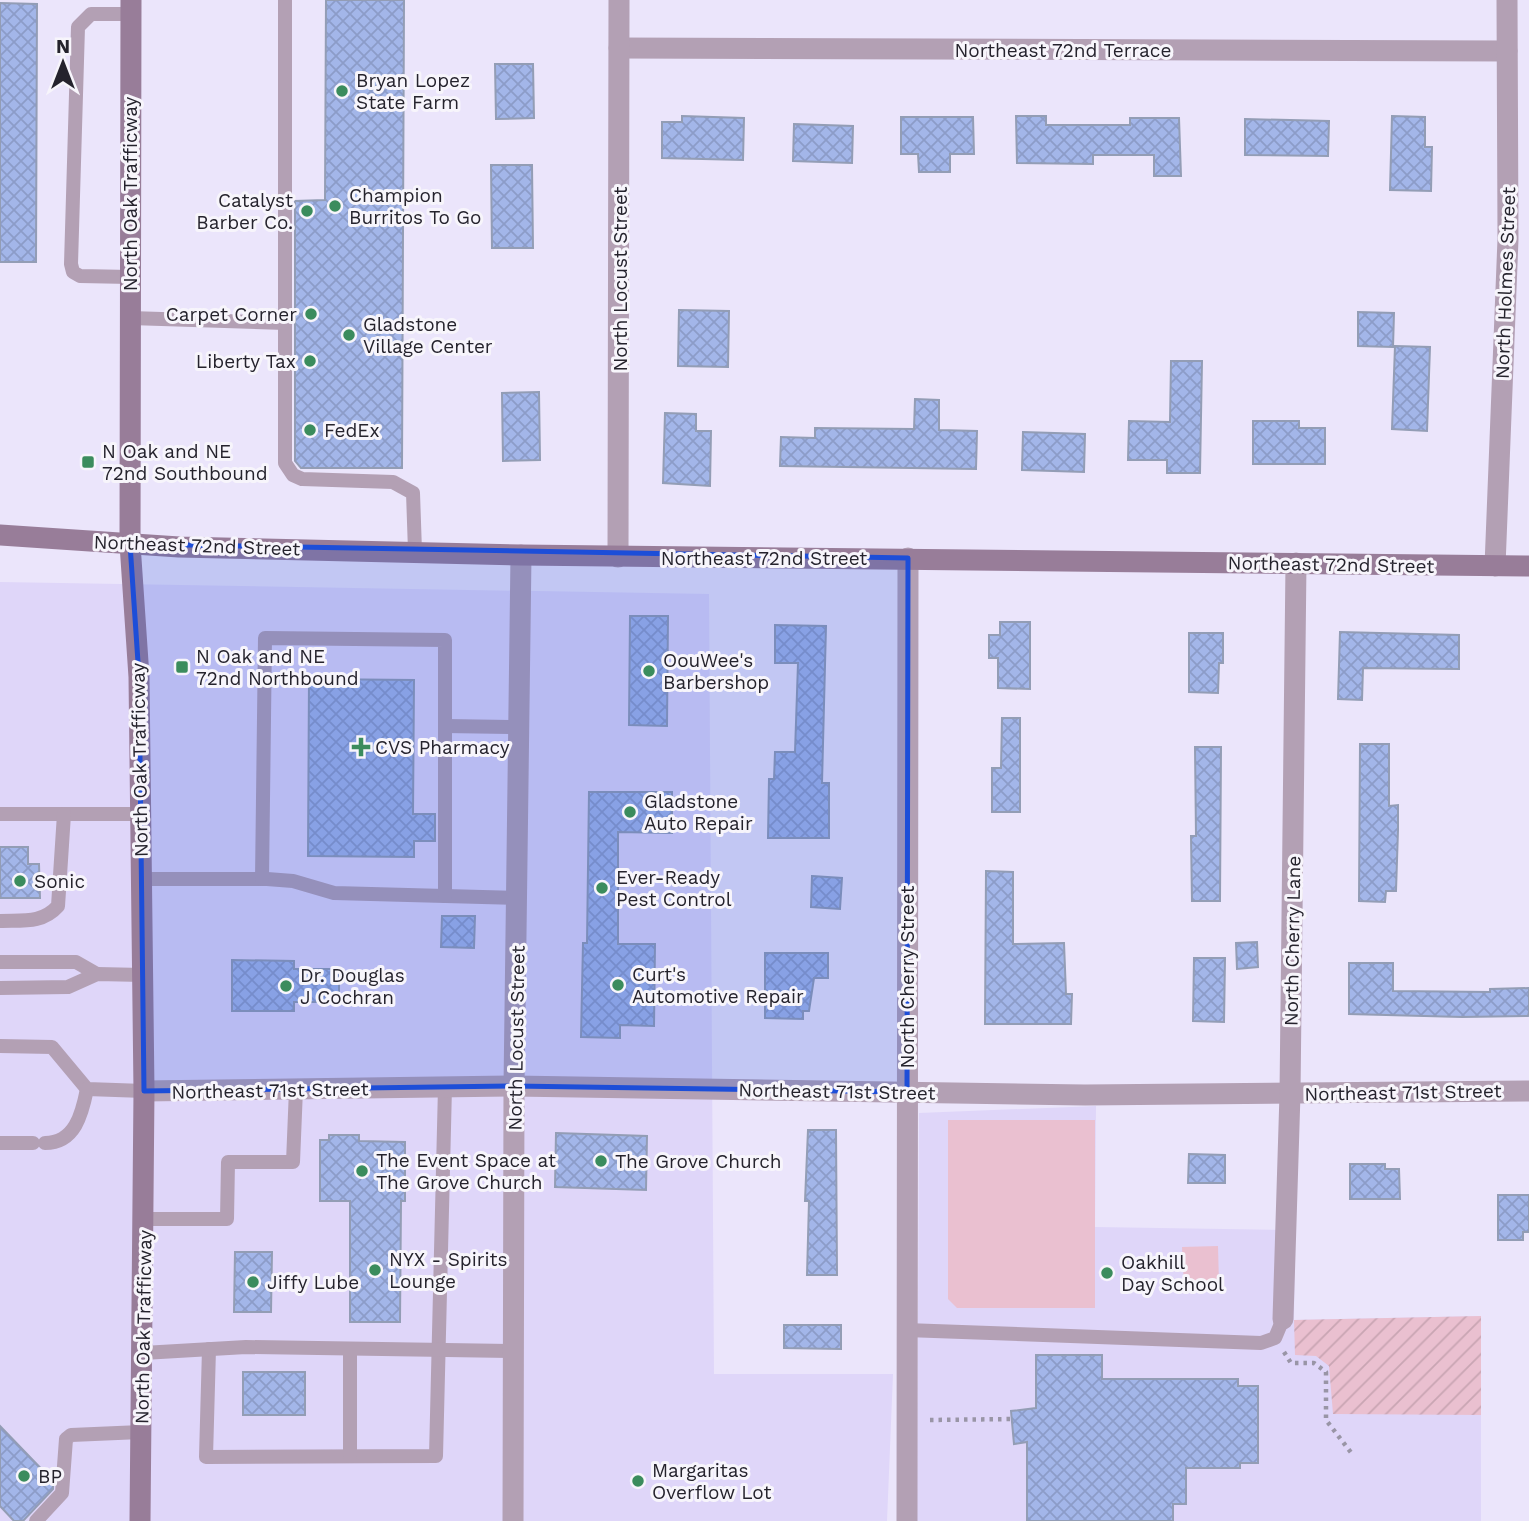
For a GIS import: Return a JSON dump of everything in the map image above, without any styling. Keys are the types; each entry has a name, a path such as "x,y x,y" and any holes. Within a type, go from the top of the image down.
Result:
{"main road":[{"name":"North Oak Trafficway","path":"131,7 130,544 139,677 144,1091 144,1353 140,1521"},
{"name":"Northeast 72nd Street","path":"0,535 130,544 618,557 1529,566"}],"street":[{"name":"North Locust Street","path":"618,557 619,0"},
{"name":"North Holmes Street","path":"1495,566 1508,239 1507,0"},
{"name":"Northeast 72nd Terrace","path":"619,48 1507,51"},
{"name":"North Locust Street","path":"513,1521 514,1086 521,555"},
{"name":"North Cherry Street","path":"907,1521 908,558"},
{"name":"North Cherry Lane","path":"1279,1329 1290,1094 1296,563"},
{"name":"Northeast 71st Street","path":"144,1091 514,1086 1290,1094 1529,1091"}],"lane":[{"path":"285,0 285,463 293,475 302,479 393,482 407,488 413,493 415,551"},
{"path":"130,277 80,276 73,272 71,264 78,27 91,14 131,7"},
{"path":"130,318 285,323"},
{"path":"262,878 265,638 445,640 445,896"},
{"path":"445,726 518,727"},
{"path":"0,814 141,814"},
{"path":"0,921 38,920 49,916 58,906 64,814"},
{"path":"141,879 262,878 293,881 334,893 518,898"},
{"path":"0,962 76,962 97,974"},
{"path":"0,988 68,987 97,974 143,975"},
{"path":"0,1046 52,1047 87,1090 144,1091"},
{"path":"209,1349 206,1457 436,1456 436,1350 445,1087"},
{"path":"144,1219 228,1219 229,1162 293,1162 296,1089"},
{"path":"0,1143 61,1141 71,1133 82,1113 87,1090"},
{"path":"906,1330 1261,1343 1279,1329"},
{"path":"144,1353 209,1349 512,1351"},
{"path":"350,1349 350,1456"},
{"path":"36,1521 62,1493 66,1439 71,1435 141,1432"}],"path":[{"path":"1279,1329 1291,1363 1314,1363 1326,1372 1326,1420 1353,1455"},
{"path":"908,1420 1012,1419"}],"highlighted area":[{"path":"130,544 908,558 907,1092 514,1086 144,1091 139,677"}],"shaded area":[{"path":"0,582 709,594 714,1374 893,1374 887,1521 0,1521"},
{"name":"Oakhill Day School","path":"1096,1106 1095,1227 1295,1230 1294,1320 1481,1316 1481,1521 917,1521 919,1113"},
{"path":"948,1120 1095,1120 1095,1308 957,1308 948,1299"},
{"path":"1218,1246 1219,1284 1184,1286 1182,1247"},
{"path":"1481,1316 1481,1415 1333,1414 1329,1366 1316,1356 1295,1355 1294,1320"}],"building":[{"name":"Gladstone Village Center","path":"326,0 404,0 402,468 301,468 295,461 295,201 325,200"},
{"path":"0,3 37,4 36,262 0,262"},
{"path":"495,64 533,64 534,118 496,119"},
{"path":"682,116 744,118 743,160 662,158 662,122 682,122"},
{"path":"1016,116 1046,116 1046,125 1130,125 1130,118 1179,118 1181,176 1154,176 1154,155 1093,155 1093,164 1017,163"},
{"path":"1392,116 1425,117 1425,147 1432,147 1431,191 1390,190"},
{"path":"901,117 973,117 974,154 950,154 950,172 919,172 918,154 901,154"},
{"path":"1245,119 1329,121 1328,156 1245,155"},
{"path":"794,124 853,126 852,163 793,161"},
{"path":"491,165 532,165 533,248 492,248"},
{"path":"679,310 729,311 728,367 678,366"},
{"path":"1358,312 1394,313 1393,347 1358,346"},
{"path":"1395,346 1430,347 1427,431 1392,429"},
{"path":"1171,361 1202,361 1200,473 1167,473 1167,460 1128,460 1129,421 1170,422"},
{"path":"539,392 540,460 503,461 502,393"},
{"path":"915,399 939,400 939,430 977,431 976,469 780,466 781,437 815,438 815,428 914,429"},
{"path":"665,413 696,414 696,431 711,431 710,486 663,483"},
{"path":"1253,421 1299,421 1299,428 1325,428 1325,464 1253,464"},
{"path":"1023,432 1085,434 1084,472 1022,470"},
{"name":"OouWee's Barbershop","path":"630,616 668,616 667,726 629,725"},
{"path":"1000,622 1030,622 1030,689 998,688 998,658 989,658 989,635 1000,635"},
{"path":"775,625 826,626 822,783 829,783 829,838 768,838 769,779 774,779 775,752 795,752 798,663 775,663"},
{"path":"1340,632 1459,635 1459,669 1363,668 1362,700 1338,699"},
{"path":"1189,633 1223,633 1223,663 1219,663 1218,693 1189,692"},
{"name":"CVS Pharmacy","path":"309,679 414,680 413,814 435,814 435,841 414,841 414,857 308,856"},
{"path":"1002,718 1020,718 1020,812 992,812 992,768 1001,768"},
{"path":"1360,744 1389,744 1389,806 1398,805 1398,830 1396,891 1386,891 1385,902 1359,901"},
{"path":"1195,747 1221,747 1220,901 1192,901 1191,836 1196,836"},
{"path":"589,792 672,792 672,833 618,832 618,944 655,944 654,1026 620,1025 620,1038 581,1037 583,943 587,943"},
{"name":"Sonic","path":"0,847 28,847 28,864 39,864 40,898 0,898"},
{"path":"986,871 1013,872 1013,944 1064,943 1066,994 1072,994 1071,1024 985,1024"},
{"path":"812,876 842,878 840,909 811,907"},
{"path":"442,916 475,916 474,948 441,947"},
{"path":"1257,942 1258,967 1237,969 1236,943"},
{"path":"765,953 828,953 828,978 814,978 809,1011 803,1011 803,1019 765,1018"},
{"path":"1194,958 1225,958 1224,1022 1193,1021"},
{"name":"Dr. Douglas J Cochran","path":"232,960 294,961 294,969 339,969 339,1002 294,1002 294,1011 232,1011"},
{"path":"1349,963 1393,963 1393,991 1490,992 1490,989 1529,988 1528,1016 1349,1014"},
{"path":"808,1130 836,1130 837,1275 807,1275 809,1201 805,1201"},
{"name":"The Grove Church","path":"556,1133 647,1136 646,1190 555,1187"},
{"path":"329,1135 359,1135 359,1141 405,1142 405,1201 401,1201 400,1322 350,1322 350,1201 320,1201 320,1140 329,1140"},
{"path":"1189,1154 1225,1155 1225,1183 1188,1183"},
{"path":"1350,1164 1385,1164 1385,1169 1399,1169 1400,1199 1350,1199"},
{"path":"1498,1195 1529,1195 1529,1232 1523,1232 1523,1240 1498,1240"},
{"name":"Jiffy Lube","path":"235,1252 272,1252 271,1312 234,1312"},
{"path":"784,1325 841,1325 841,1349 784,1348"},
{"path":"1036,1355 1102,1355 1102,1379 1238,1379 1238,1386 1258,1386 1258,1463 1240,1463 1240,1468 1186,1468 1186,1504 1173,1504 1173,1521 1027,1521 1027,1442 1014,1444 1011,1411 1036,1408"},
{"path":"243,1372 305,1372 305,1415 243,1415"},
{"name":"BP","path":"0,1426 53,1481 53,1489 23,1521 14,1521 0,1506"}],"place":[{"name":"Bryan Lopez State Farm","path":"342,91"},
{"name":"Champion Burritos To Go","path":"335,206"},
{"name":"Catalyst Barber Co.","path":"307,211"},
{"name":"Carpet Corner","path":"311,314"},
{"name":"Gladstone Village Center","path":"349,335"},
{"name":"Liberty Tax","path":"310,361"},
{"name":"FedEx","path":"310,430"},
{"name":"N Oak and NE 72nd Southbound","path":"88,462"},
{"name":"N Oak and NE 72nd Northbound","path":"182,667"},
{"name":"OouWee's Barbershop","path":"649,671"},
{"name":"CVS Pharmacy","path":"361,747"},
{"name":"Gladstone Auto Repair","path":"630,812"},
{"name":"Sonic","path":"20,881"},
{"name":"Ever-Ready Pest Control","path":"602,888"},
{"name":"Curt's Automotive Repair","path":"618,985"},
{"name":"Dr. Douglas J Cochran","path":"286,986"},
{"name":"The Grove Church","path":"601,1161"},
{"name":"The Event Space at The Grove Church","path":"362,1171"},
{"name":"NYX - Spirits Lounge","path":"375,1270"},
{"name":"Oakhill Day School","path":"1107,1273"},
{"name":"Jiffy Lube","path":"253,1282"},
{"name":"BP","path":"24,1476"},
{"name":"Margaritas Overflow Lot","path":"638,1481"}]}
